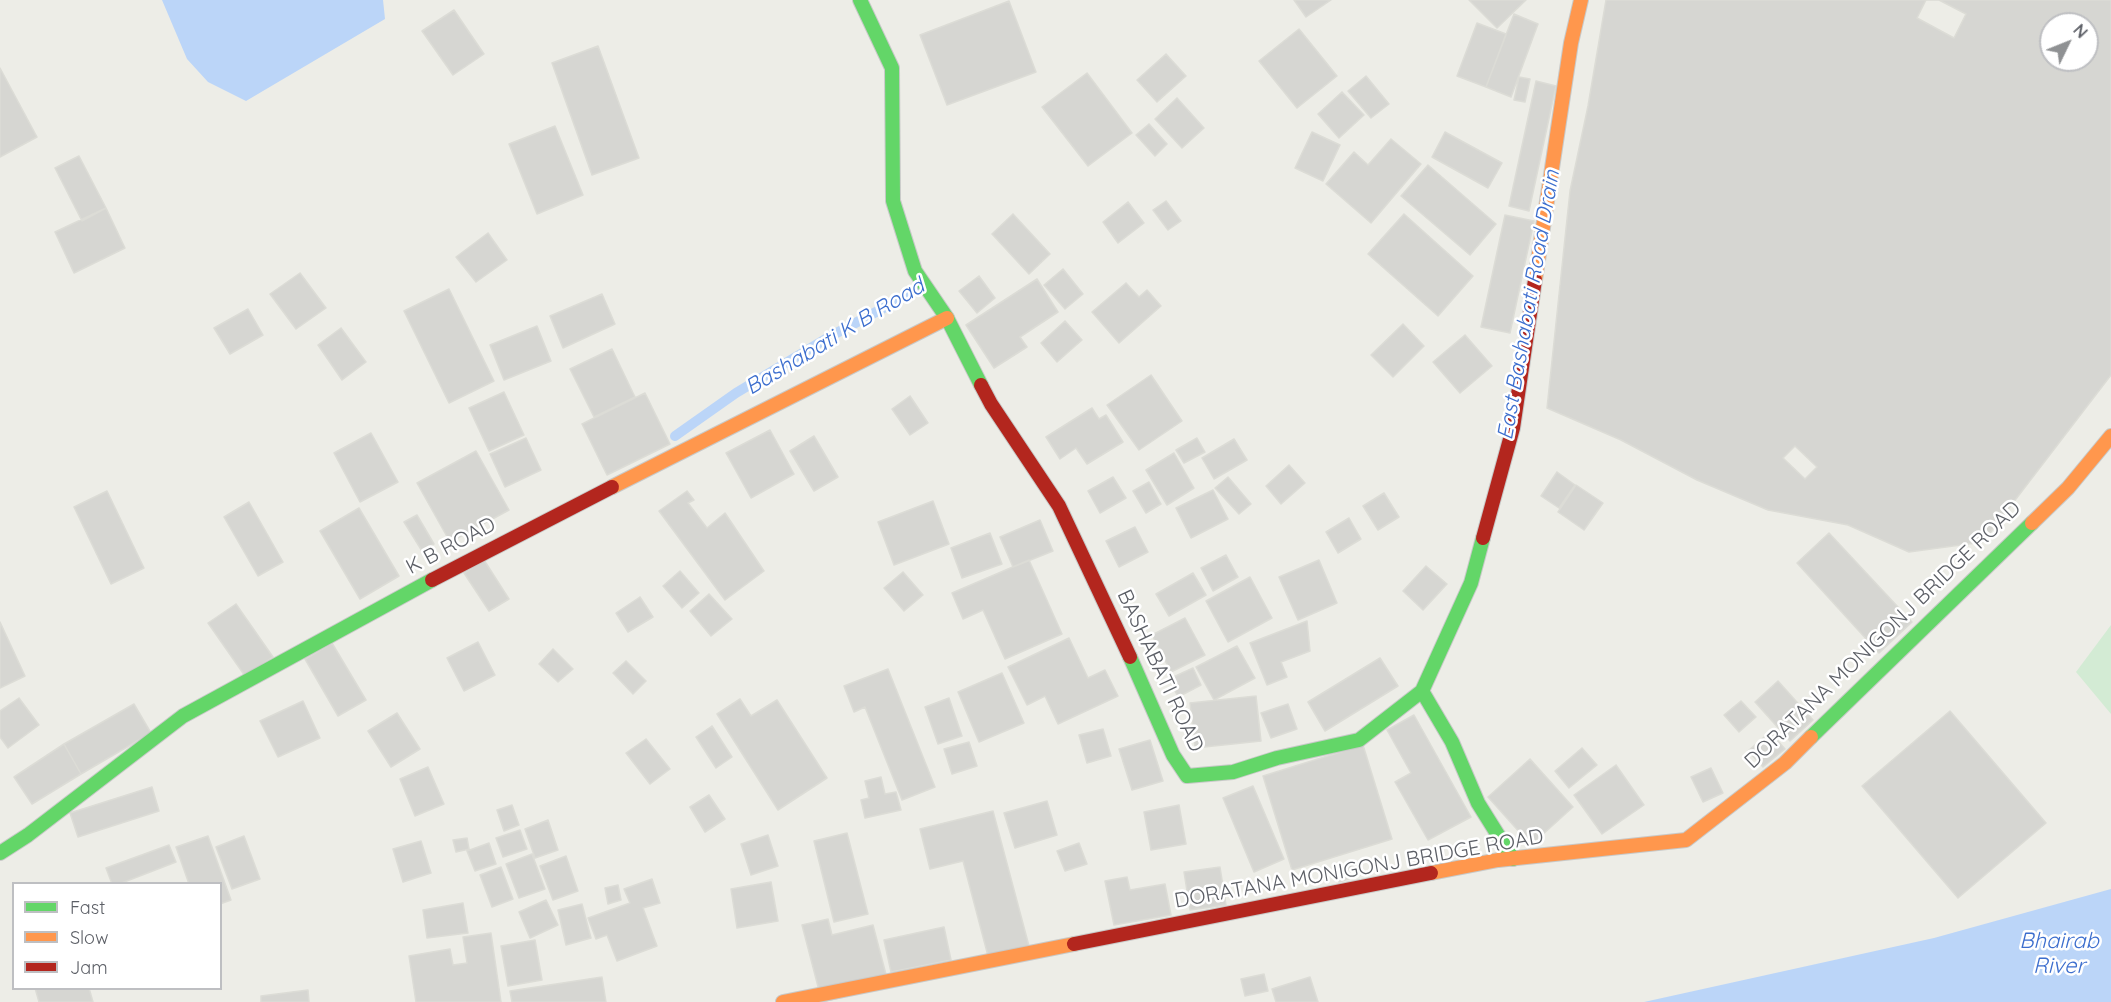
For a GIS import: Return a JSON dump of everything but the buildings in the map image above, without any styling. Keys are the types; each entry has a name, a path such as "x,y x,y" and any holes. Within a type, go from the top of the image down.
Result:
{"street":[{"name":"BASHABATI ROAD","path":"860,0 892,68 893,201 915,272 947,318 992,404 1059,506 1144,686 1173,755 1187,776 1233,772 1277,758 1359,740 1422,692 1471,583 1513,428 1571,43 1581,0"},
{"name":"K B ROAD","path":"0,853 183,716 523,531 947,318"},
{"name":"DORATANA MONIGONJ BRIDGE ROAD","path":"783,1002 1513,859 1686,840 1785,764 2068,488 2111,436"},
{"path":"1422,692 1452,742 1478,803 1513,859"}],"green space":[{"path":"2111,625 2111,714 2076,672"}],"water":[{"path":"162,0 383,0 385,19 246,101 208,82 187,59"},
{"name":"Bhairab River","path":"2111,889 2111,1002 1644,1002 1934,938"}],"waterway":[{"name":"Bashabati K B Road","path":"675,436 736,393 829,337 923,287"}],"traffic: fast":[{"path":"860,0 892,68 893,201 915,271 947,318 981,385"},
{"path":"1811,737 2032,523"},
{"path":"1130,657 1173,755 1187,776 1233,772 1277,758 1359,740 1422,691 1471,583 1483,538"},
{"path":"0,853 28,835 183,716 432,580"},
{"path":"1422,691 1452,742 1478,803 1513,859"}],"traffic: slow":[{"path":"1535,280 1571,43 1581,0"},
{"path":"612,487 947,318"},
{"path":"2032,523 2068,488 2111,436"},
{"path":"1431,873 1498,860 1686,840 1785,763 1811,737"},
{"path":"783,1002 1074,944"}],"traffic: jam":[{"path":"1483,538 1513,428 1535,280"},
{"path":"981,385 991,404 1059,506 1130,657"},
{"path":"432,580 612,487"},
{"path":"1074,944 1431,873"}],"water label":[{"name":"East Bashabati Road Drain","path":"1529,305"}]}
